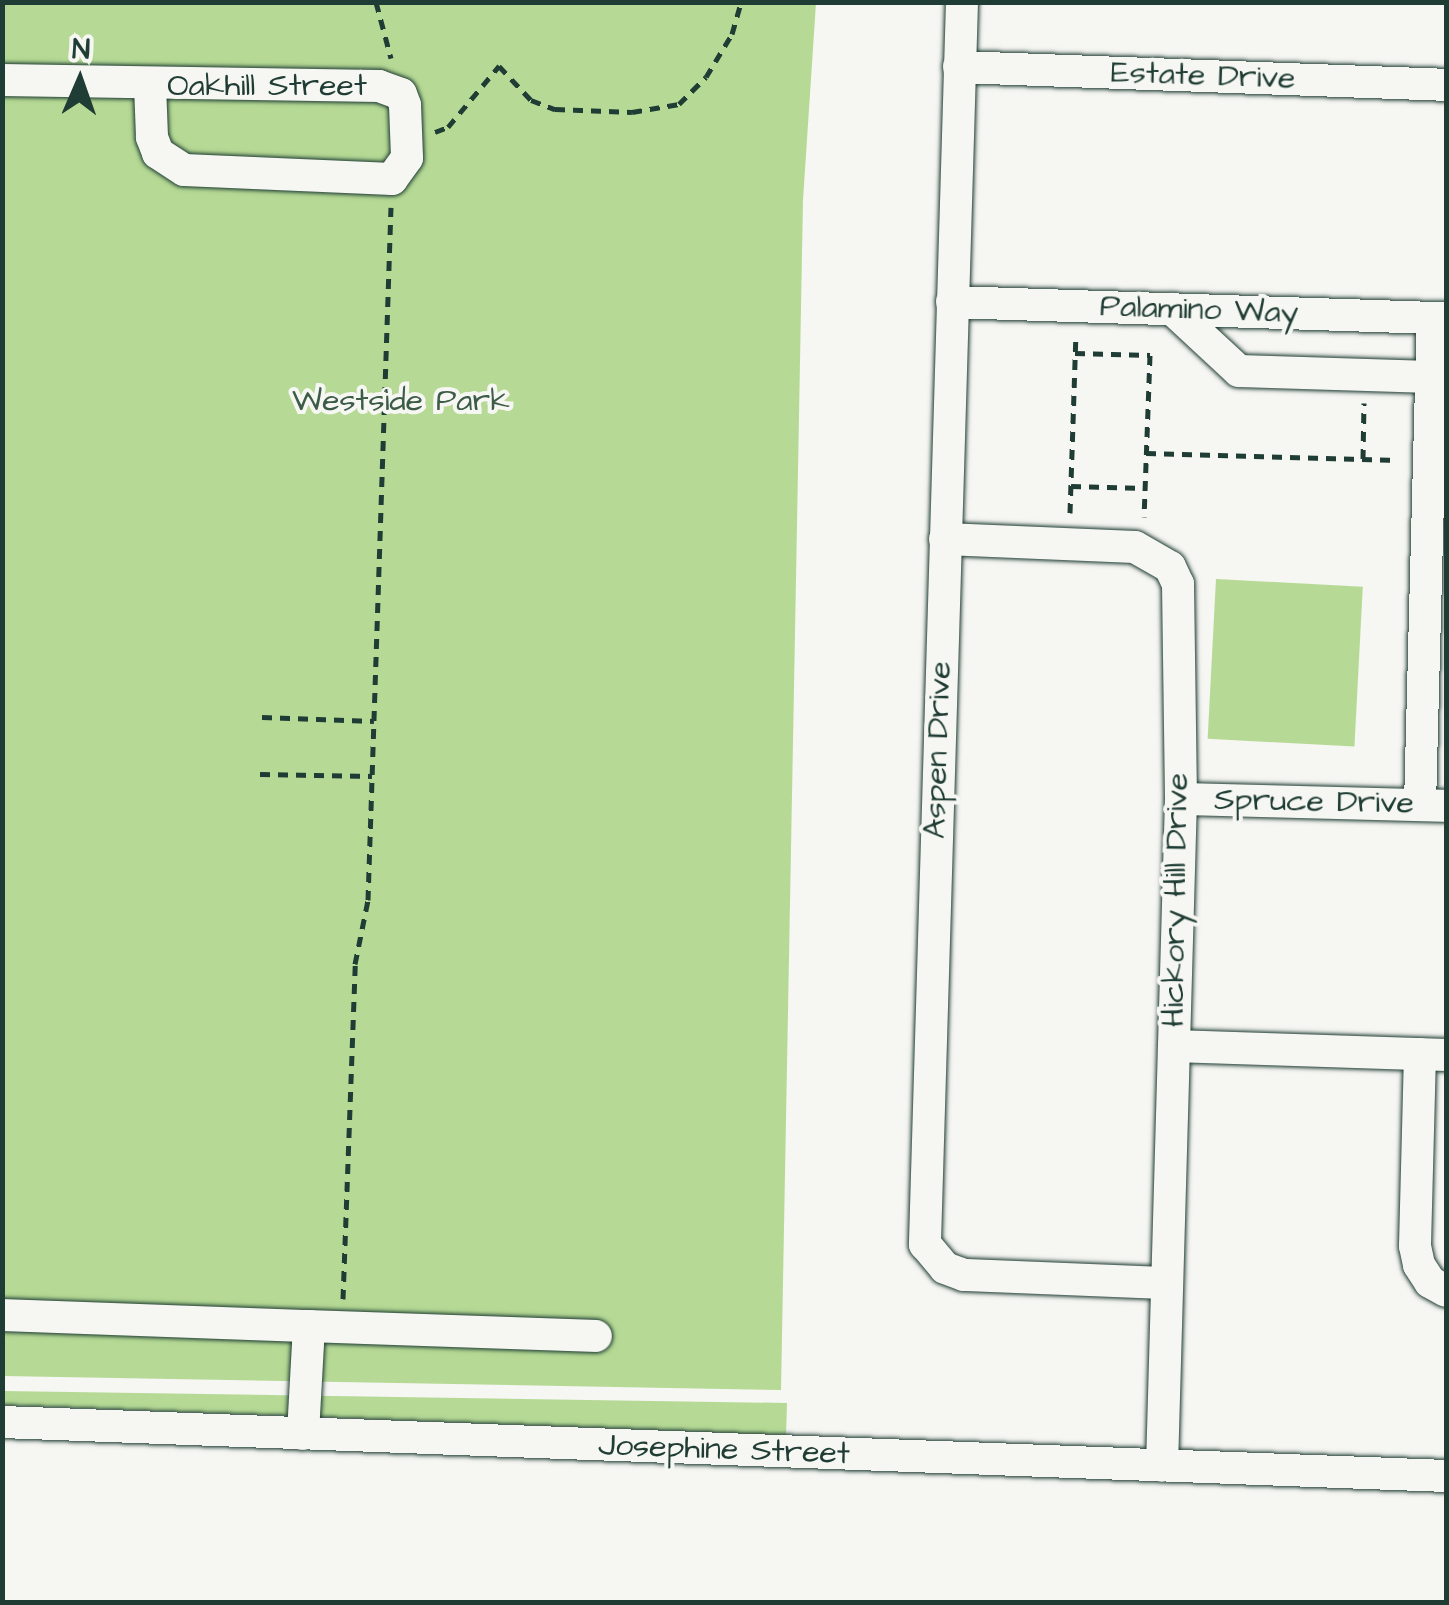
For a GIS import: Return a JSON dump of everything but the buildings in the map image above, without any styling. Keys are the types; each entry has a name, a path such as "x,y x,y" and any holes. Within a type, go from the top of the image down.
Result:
{"street":[{"name":"Aspen Drive","path":"962,2 925,1244 945,1268 964,1275 1166,1283"},
{"name":"Estate Drive","path":"958,67 1446,85"},
{"name":"Oakhill Street","path":"2,80 379,86 400,94 409,142"},
{"name":"Oakhill Street","path":"150,85 152,136 158,153 184,170 392,179"},
{"path":"392,179 407,158 409,142"},
{"name":"Palamino Way","path":"952,302 1440,318"},
{"path":"1172,309 1239,371 1431,378"},
{"path":"1433,805 1436,554 1428,461 1431,378 1440,318"},
{"name":"Hickory Hill Drive","path":"945,539 1136,547 1170,566 1178,584 1181,799 1162,1466"},
{"name":"Spruce Drive","path":"1181,799 1433,805"},
{"path":"1174,1046 1433,1055 1414,1246 1419,1265 1430,1282 1446,1291"},
{"path":"2,1315 596,1336"},
{"path":"304,1434 308,1326"},
{"name":"Josephine Street","path":"2,1422 1446,1476"}],"path":[{"path":"376,2 400,94"},
{"path":"409,142 448,127 499,66 531,100 555,109 632,112 680,104 706,77 732,34 741,2"},
{"path":"342,1328 355,964 368,900 392,179"},
{"path":"1069,544 1077,306"},
{"path":"1076,353 1150,355 1144,521"},
{"path":"1362,459 1365,375"},
{"path":"1146,453 1428,461"},
{"path":"1071,486 1145,488"},
{"path":"262,717 374,721"},
{"path":"260,774 372,776"}],"green space":[{"name":"Westside Park","path":"3,3 816,3 803,200 781,1390 3,1376"},
{"path":"1216,579 1363,587 1354,746 1208,739"},
{"path":"3,1391 787,1403 786,1435 3,1405"}]}
